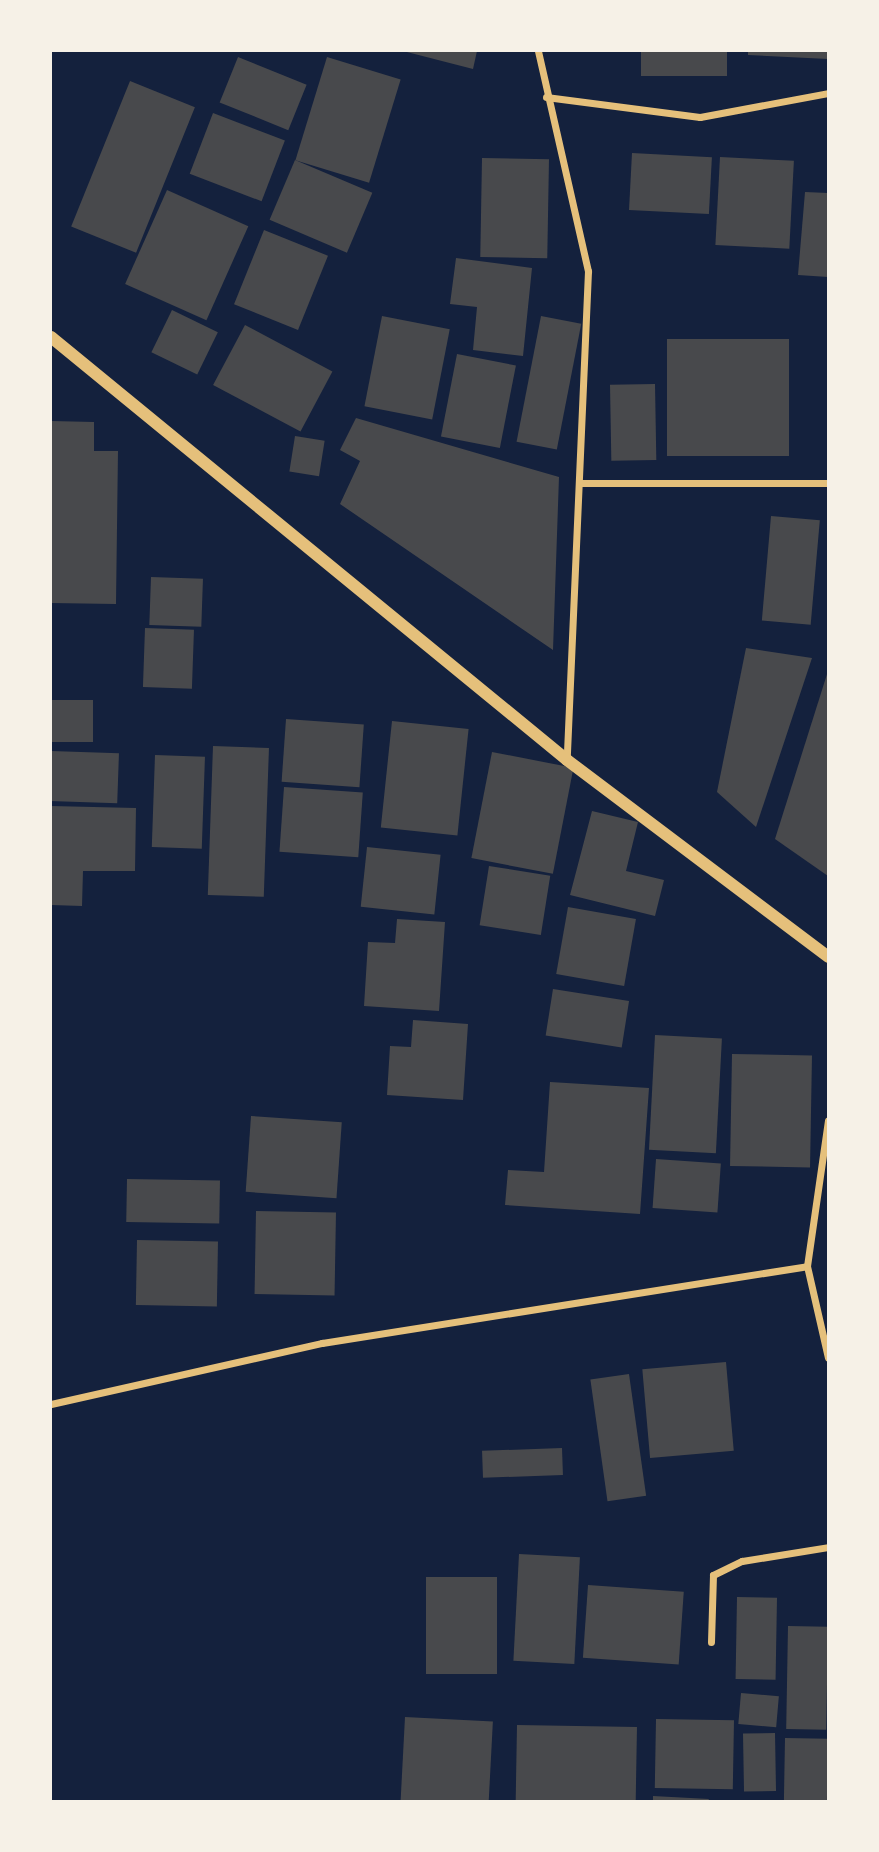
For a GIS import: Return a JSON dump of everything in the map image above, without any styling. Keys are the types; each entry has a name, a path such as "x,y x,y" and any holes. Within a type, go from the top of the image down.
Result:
{"street":[{"path":"538,51 545,97 577,208 588,271 582,483 567,760"},
{"path":"545,97 700,117 828,93"},
{"path":"51,337 567,760 828,957"},
{"path":"582,483 828,483"},
{"path":"828,1121 807,1266 828,1358"},
{"path":"51,1404 322,1343 807,1266"},
{"path":"711,1642 713,1575 742,1562 828,1547"}],"building":[{"path":"403,51 477,51 473,69"},
{"path":"641,51 727,51 727,76 641,76"},
{"path":"748,51 828,51 828,59 748,55"},
{"path":"238,57 307,85 288,130 220,102"},
{"path":"327,57 401,80 369,183 295,160"},
{"path":"130,81 195,107 136,253 71,227"},
{"path":"213,113 285,141 262,201 190,174"},
{"path":"632,153 712,157 709,214 629,210"},
{"path":"720,157 794,161 789,249 715,245"},
{"path":"482,158 549,159 547,258 480,257"},
{"path":"295,160 372,193 347,253 270,220"},
{"path":"167,190 248,226 206,320 125,284"},
{"path":"805,192 828,193 828,277 798,275"},
{"path":"264,230 328,256 298,330 234,304"},
{"path":"456,258 532,268 523,356 473,350 477,307 450,304"},
{"path":"172,310 218,332 197,375 151,352"},
{"path":"382,316 450,329 432,419 364,406"},
{"path":"541,316 581,324 557,449 517,442"},
{"path":"245,325 332,371 300,432 213,385"},
{"path":"667,339 789,339 789,456 667,456"},
{"path":"457,354 516,365 500,448 441,436"},
{"path":"655,384 656,460 611,461 610,385"},
{"path":"356,418 559,477 553,650 340,504 360,461 340,450"},
{"path":"51,421 94,422 94,451 118,451 116,604 51,603"},
{"path":"295,436 325,441 319,476 289,472"},
{"path":"771,516 820,520 811,625 762,621"},
{"path":"151,577 203,579 201,627 149,625"},
{"path":"145,628 194,630 192,689 143,687"},
{"path":"746,648 812,658 756,827 717,792"},
{"path":"828,671 828,876 775,839"},
{"path":"51,700 93,700 93,742 51,742"},
{"path":"286,719 364,724 359,787 282,782"},
{"path":"392,721 469,729 457,835 381,827"},
{"path":"213,746 269,748 264,897 208,895"},
{"path":"51,751 119,753 117,803 51,801"},
{"path":"492,752 573,768 553,874 471,858"},
{"path":"155,755 205,757 202,849 152,847"},
{"path":"284,787 363,793 358,857 279,852"},
{"path":"51,806 136,808 135,871 83,871 82,906 51,905"},
{"path":"592,811 638,822 626,871 664,880 655,916 570,895"},
{"path":"367,847 441,855 434,914 361,907"},
{"path":"489,866 550,876 541,935 480,925"},
{"path":"568,907 636,919 624,986 556,974"},
{"path":"397,919 445,922 439,1011 364,1006 368,942 395,943"},
{"path":"553,989 629,1001 622,1047 546,1035"},
{"path":"413,1020 468,1024 463,1100 387,1095 390,1046 411,1047"},
{"path":"655,1035 722,1039 716,1153 649,1150"},
{"path":"732,1054 812,1055 810,1167 730,1166"},
{"path":"550,1082 649,1088 640,1214 505,1205 508,1170 544,1172"},
{"path":"251,1116 342,1122 336,1198 246,1192"},
{"path":"656,1159 721,1164 717,1212 653,1208"},
{"path":"127,1179 220,1181 219,1224 126,1222"},
{"path":"256,1211 336,1212 335,1295 255,1294"},
{"path":"137,1240 218,1241 217,1306 136,1305"},
{"path":"726,1362 734,1451 650,1458 642,1369"},
{"path":"629,1374 646,1496 607,1501 590,1379"},
{"path":"562,1448 563,1475 483,1478 482,1451"},
{"path":"519,1554 580,1557 574,1664 513,1661"},
{"path":"426,1577 497,1577 497,1674 426,1674"},
{"path":"588,1585 684,1592 679,1665 583,1658"},
{"path":"737,1597 777,1598 776,1680 736,1679"},
{"path":"788,1626 828,1627 826,1730 786,1729"},
{"path":"741,1693 779,1696 776,1727 738,1724"},
{"path":"405,1717 493,1722 489,1801 401,1801"},
{"path":"656,1719 734,1720 733,1789 655,1788"},
{"path":"517,1725 637,1727 636,1801 516,1801"},
{"path":"775,1733 776,1791 744,1792 743,1734"},
{"path":"785,1738 828,1739 827,1801 784,1801"},
{"path":"653,1796 709,1799 653,1801"}]}
